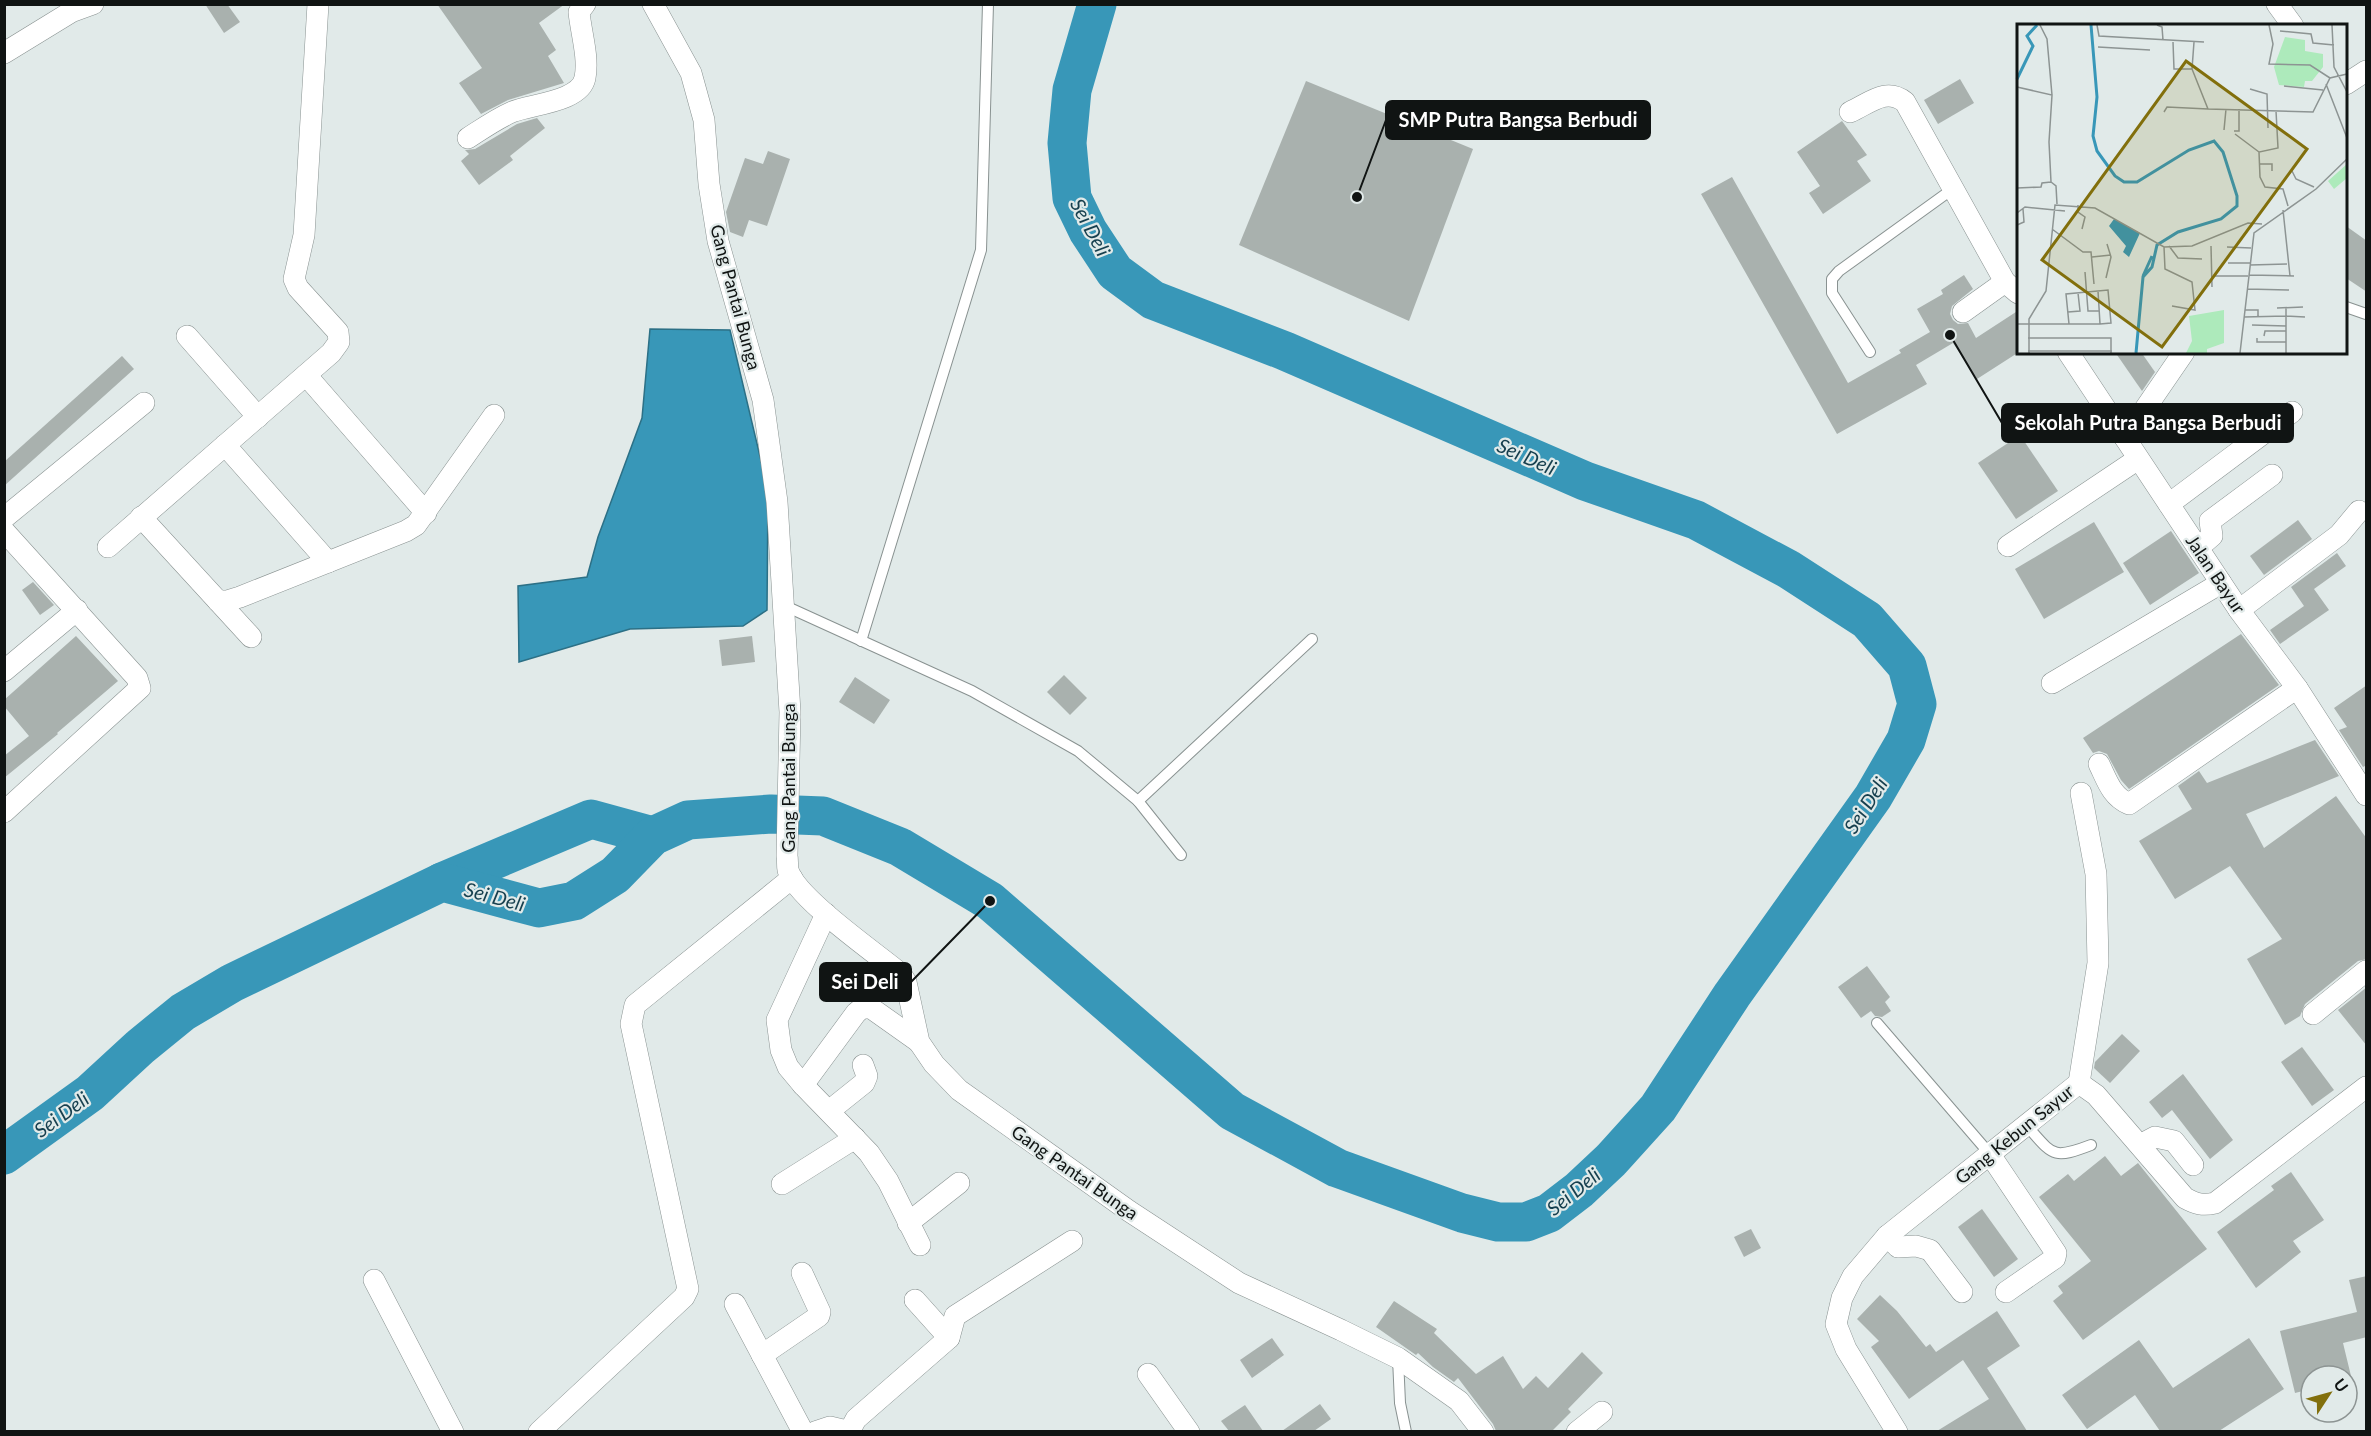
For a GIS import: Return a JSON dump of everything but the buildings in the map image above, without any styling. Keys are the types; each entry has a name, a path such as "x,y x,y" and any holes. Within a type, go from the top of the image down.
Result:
{"street":[{"path":"4,53 71,12 93,4"},
{"path":"108,547 336,348 340,337 335,328 298,288 294,279 304,235 318,4"},
{"path":"468,138 497,119 515,111 563,98 576,91 585,80 586,62 579,12 585,4"},
{"name":"Gang Pantai Bunga","path":"653,4 691,73 704,120 709,184 718,242 763,400 777,502 789,727 787,856 788,871 792,878 826,914 901,974 906,982 919,1042 934,1065 959,1090 1139,1217 1239,1283 1398,1358 1459,1401 1483,1431"},
{"path":"2277,4 2292,24"},
{"path":"2347,83 2367,71"},
{"path":"1850,112 1885,95 1896,95 1905,102 2012,287 1963,312"},
{"path":"187,336 258,417"},
{"name":"Jalan Bayur","path":"2069,354 2239,610 2296,688 2367,795"},
{"path":"2125,438 2183,354"},
{"path":"306,375 426,513"},
{"path":"4,518 144,403"},
{"path":"2169,504 2292,412"},
{"path":"218,601 240,597 416,525 494,415"},
{"path":"225,445 328,562"},
{"path":"2008,546 2138,459"},
{"path":"2198,548 2212,536 2210,521 2272,476"},
{"path":"2239,610 2339,535 2359,511"},
{"path":"141,517 251,637"},
{"path":"4,531 137,678 140,688 4,812"},
{"path":"2052,683 2221,583"},
{"path":"4,671 77,610"},
{"path":"2099,764 2114,794 2128,804 2296,688"},
{"path":"2079,1083 2098,963 2096,874 2081,793"},
{"path":"539,1431 684,1297 688,1289 631,1024 635,1005 792,878"},
{"path":"826,914 777,1020 781,1050 788,1067 803,1085 869,1153 888,1181 920,1245"},
{"path":"2313,1014 2367,971"},
{"path":"803,1085 855,1013 862,1008 871,1008 919,1042"},
{"path":"829,1112 864,1083 867,1076 863,1065"},
{"name":"Gang Kebun Sayur","path":"1897,1431 1846,1349 1836,1324 1842,1298 1853,1276 1887,1236 2079,1083 2097,1095 2186,1198 2200,1205 2215,1203 2367,1087"},
{"path":"2140,1145 2155,1137 2174,1141 2193,1165"},
{"path":"782,1184 855,1138"},
{"path":"1989,1153 2056,1253 2055,1258 2006,1292"},
{"path":"908,1223 959,1183"},
{"path":"1887,1236 1898,1247 1916,1246 1930,1250 1962,1292"},
{"path":"815,1431 830,1427 850,1431 856,1419 949,1338 955,1316 1072,1241"},
{"path":"762,1355 819,1316 820,1312 802,1273"},
{"path":"374,1280 453,1431"},
{"path":"915,1300 949,1338"},
{"path":"735,1304 803,1431"},
{"path":"1148,1374 1189,1431"},
{"path":"1578,1431 1602,1412"}],"lane":[{"path":"861,641 981,250 988,4"},
{"path":"1870,352 1832,293 1832,279 1839,271 1954,188"},
{"path":"2347,307 2367,314"},
{"path":"783,605 972,691 1078,751 1138,801 1181,855"},
{"path":"1138,801 1311,639"},
{"path":"1877,1023 1989,1153"},
{"path":"2027,1126 2051,1152 2062,1154 2091,1145"},
{"path":"1398,1358 1400,1404 1406,1431"}],"water":[{"path":"650,329 730,330 768,490 767,610 743,626 630,629 519,662 518,586 587,577 598,537 642,418"}],"waterway":[{"name":"Sei Deli","path":"4,1155 90,1093 140,1047 183,1012 232,983 442,882 539,908 574,901 615,875 653,836 688,820 771,814 823,816 900,847 990,901 1232,1111 1337,1168 1462,1213 1498,1222 1526,1222 1549,1213 1579,1190 1611,1160 1658,1108 1732,995 1873,797 1906,740 1917,704 1907,666 1867,620 1788,569 1696,520 1585,481 1285,351 1153,300 1115,272 1088,231 1072,198 1067,143 1072,90 1097,4"},
{"path":"442,882 591,819 653,836"}],"place":[{"name":"SMP Putra Bangsa Berbudi","path":"1357,197"},
{"name":"Sekolah Putra Bangsa Berbudi","path":"1950,335"},
{"name":"Sei Deli","path":"990,901"}]}
